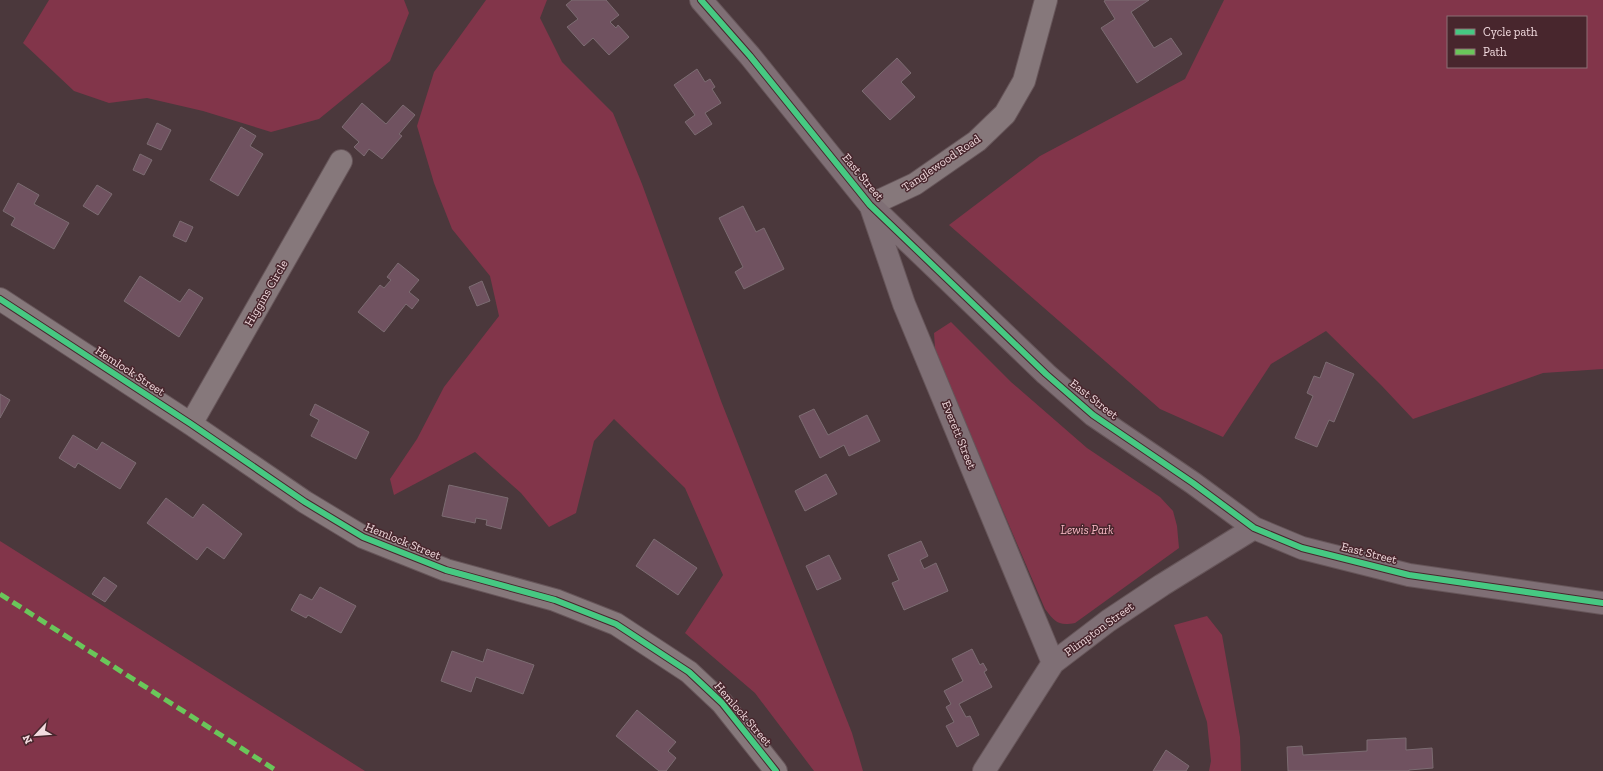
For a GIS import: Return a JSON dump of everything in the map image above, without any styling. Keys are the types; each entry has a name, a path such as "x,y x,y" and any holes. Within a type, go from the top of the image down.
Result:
{"street":[{"name":"East Street","path":"700,0 750,56 870,205 1046,374 1093,415 1193,483 1254,528 1302,548 1409,575 1603,603"},
{"name":"Tanglewood Road","path":"870,205 915,184 977,141 1005,114 1024,81 1046,0"},
{"name":"Higgins Circle","path":"191,424 341,161"},
{"name":"Everett Street","path":"870,205 904,304 1053,664"},
{"name":"Hemlock Street","path":"0,299 191,424 306,502 363,537 446,570 555,600 616,624 689,672 722,703 776,771"},
{"name":"Plimpton Street","path":"984,771 1053,664 1108,621 1162,585 1254,528"}],"green space":[{"path":"49,0 404,0 409,13 390,61 319,119 271,132 203,111 147,98 109,103 74,91 23,43"},
{"path":"486,0 547,0 540,18 562,62 613,113 642,184 721,401 852,733 863,771 814,771 755,693 685,633 723,575 685,488 614,419 594,441 576,513 549,527 521,493 475,452 394,495 390,479 417,439 444,387 499,316 490,276 452,229 434,183 417,126 434,72"},
{"path":"1224,0 1603,0 1603,369 1543,373 1413,419 1326,331 1271,364 1223,437 1160,409 949,225 1040,156 1185,79"},
{"name":"Lewis Park","path":"951,322 1011,382 1087,448 1160,497 1173,511 1177,526 1179,548 1075,623 1065,624 1057,622 1045,609 941,366 935,348 934,333"},
{"path":"0,541 365,771 0,771"},
{"path":"1207,616 1222,635 1240,737 1241,771 1209,771 1211,761 1207,722 1174,625"}],"building":[{"path":"572,0 606,0 619,15 610,22 616,28 618,25 629,37 609,55 593,38 584,46 567,27 578,19 566,5"},
{"path":"1149,0 1131,12 1154,48 1171,38 1182,54 1137,83 1101,28 1115,19 1104,1"},
{"path":"897,58 911,73 901,82 915,97 890,120 862,91"},
{"path":"697,69 705,82 710,79 715,87 712,89 721,103 705,113 712,124 695,135 685,122 695,115 674,85"},
{"path":"362,103 386,124 403,105 415,115 399,134 402,136 382,159 369,149 364,156 354,147 359,142 342,127"},
{"path":"157,123 171,130 161,150 147,144"},
{"path":"241,127 256,136 250,146 263,154 238,196 210,180"},
{"path":"140,154 152,160 144,175 133,170"},
{"path":"18,183 39,195 34,204 69,223 54,249 11,225 15,218 3,211"},
{"path":"97,185 112,194 98,215 83,206"},
{"path":"743,206 756,232 764,228 784,269 744,289 735,272 743,267 719,218"},
{"path":"180,221 193,227 186,242 173,236"},
{"path":"398,263 419,280 409,292 419,300 412,309 406,304 384,332 358,312 380,285 384,288 391,280 387,277"},
{"path":"140,276 180,302 189,289 203,298 179,337 124,301"},
{"path":"482,281 490,301 477,306 469,287"},
{"path":"1326,362 1354,374 1334,422 1329,420 1317,447 1295,438 1313,396 1307,393 1314,376 1320,378"},
{"path":"0,394 10,400 0,418"},
{"path":"315,404 369,432 356,459 311,436 319,420 310,415"},
{"path":"814,409 828,435 867,415 880,441 849,456 844,445 820,458 799,416"},
{"path":"73,435 97,450 102,442 136,463 120,489 78,463 75,468 59,458"},
{"path":"826,474 837,494 805,511 795,491"},
{"path":"449,485 508,498 501,529 486,525 487,520 476,518 475,523 442,516"},
{"path":"166,498 193,518 203,504 242,534 224,559 207,547 197,560 147,523"},
{"path":"654,539 697,568 678,595 636,566"},
{"path":"921,541 928,556 920,560 924,569 936,563 948,591 904,610 892,583 899,580 888,555"},
{"path":"829,555 841,579 817,590 806,566"},
{"path":"104,577 117,586 105,602 92,594"},
{"path":"320,587 356,606 341,633 308,615 306,618 291,610 300,594 312,600"},
{"path":"487,649 534,665 523,694 476,677 471,692 441,681 452,651 483,662"},
{"path":"972,649 980,665 983,663 987,670 984,672 992,687 959,704 966,717 970,716 979,735 957,747 946,726 954,722 946,707 951,704 944,691 963,681 952,659"},
{"path":"637,710 676,742 668,751 676,758 666,771 659,771 616,736"},
{"path":"1406,738 1406,750 1432,748 1433,768 1409,771 1288,771 1287,747 1302,746 1303,755 1367,751 1367,740"},
{"path":"1166,750 1189,766 1186,771 1153,771"}],"marked path":[{"path":"0,594 277,771"}],"cycle path":[{"path":"701,0 750,56 870,205 1046,374 1093,415 1193,483 1254,528 1302,548 1409,575 1603,603"},
{"path":"0,299 191,424 305,502 363,537 446,570 555,600 616,624 689,672 722,703 776,771"}]}
